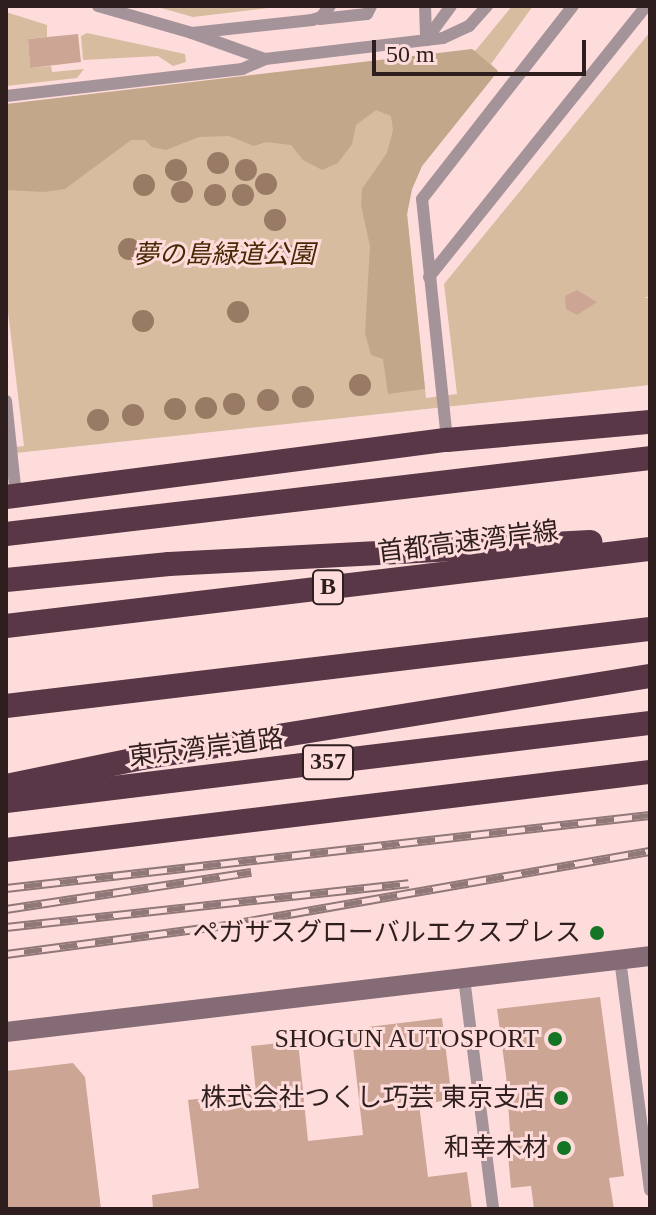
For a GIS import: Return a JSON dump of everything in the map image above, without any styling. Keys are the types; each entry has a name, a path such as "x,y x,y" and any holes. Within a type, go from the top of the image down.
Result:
{"highway":[{"path":"11,497 447,440 650,422"},
{"path":"6,534 650,458"},
{"path":"6,580 169,564 399,550 582,541 650,548"},
{"name":"首都高速湾岸線","path":"6,626 650,548"},
{"path":"6,706 650,629"},
{"path":"6,786 142,758 650,676"},
{"name":"東京湾岸道路","path":"6,801 650,723"},
{"name":"357","path":"6,850 650,772"}],"street":[{"path":"6,1032 650,956"}],"lane":[{"path":"98,6 192,33 265,59"},
{"path":"312,20 321,17 330,6"},
{"path":"425,6 426,40"},
{"path":"426,40 451,6"},
{"path":"6,96 242,69 265,59 426,40 460,32 487,6"},
{"path":"447,440 422,199 573,6"},
{"path":"429,277 646,6"},
{"path":"192,33 312,20 368,9"},
{"path":"6,401 11,497"},
{"path":"620,959 650,1190"},
{"path":"464,978 493,1209"}],"green space":[{"path":"154,6 284,6 193,17"},
{"name":"夢の島緑道公園","path":"512,6 533,6 491,64 498,71 422,166 412,189 407,214 426,398 457,394 444,284 650,32 650,296 644,298 650,298 650,385 6,454 6,448 24,446 6,295 6,126 39,125 36,101 476,50"},
{"path":"6,12 47,25 47,37 28,39 30,68 51,66 52,72 84,69 77,78 6,86"},
{"path":"87,33 185,54 186,62 173,66 158,56 83,60 81,36"}],"shaded area":[{"path":"472,49 498,71 422,166 412,189 407,214 425,389 388,394 383,359 371,355 365,333 370,246 361,205 362,189 387,153 393,130 391,116 376,110 356,125 352,144 338,163 322,170 303,160 291,145 266,142 254,146 229,136 199,137 166,150 152,147 145,140 131,140 65,189 44,192 6,190 6,104"}],"building":[{"path":"78,34 81,62 30,68 28,39"},
{"path":"577,290 597,302 577,315 566,309 565,296"},
{"path":"600,997 624,1176 609,1178 614,1209 534,1209 531,1186 511,1188 506,1132 510,1131 506,1075 497,1009"},
{"path":"442,1018 452,1100 419,1104 428,1177 467,1172 472,1209 153,1209 152,1195 199,1188 188,1100 256,1092 251,1046 298,1041 308,1141 363,1135 351,1029"},
{"path":"73,1063 85,1077 101,1209 6,1209 6,1071"}],"railway":[{"path":"6,888 650,815"},
{"path":"6,954 220,926 650,851"},
{"path":"6,909 251,872"},
{"path":"6,927 409,883"}],"place":[{"name":"ペガサスグローバルエクスプレス","path":"597,933"},
{"name":"SHOGUN AUTOSPORT","path":"555,1039"},
{"name":"株式会社つくし巧芸 東京支店","path":"561,1098"},
{"name":"和幸木材","path":"564,1148"}]}
